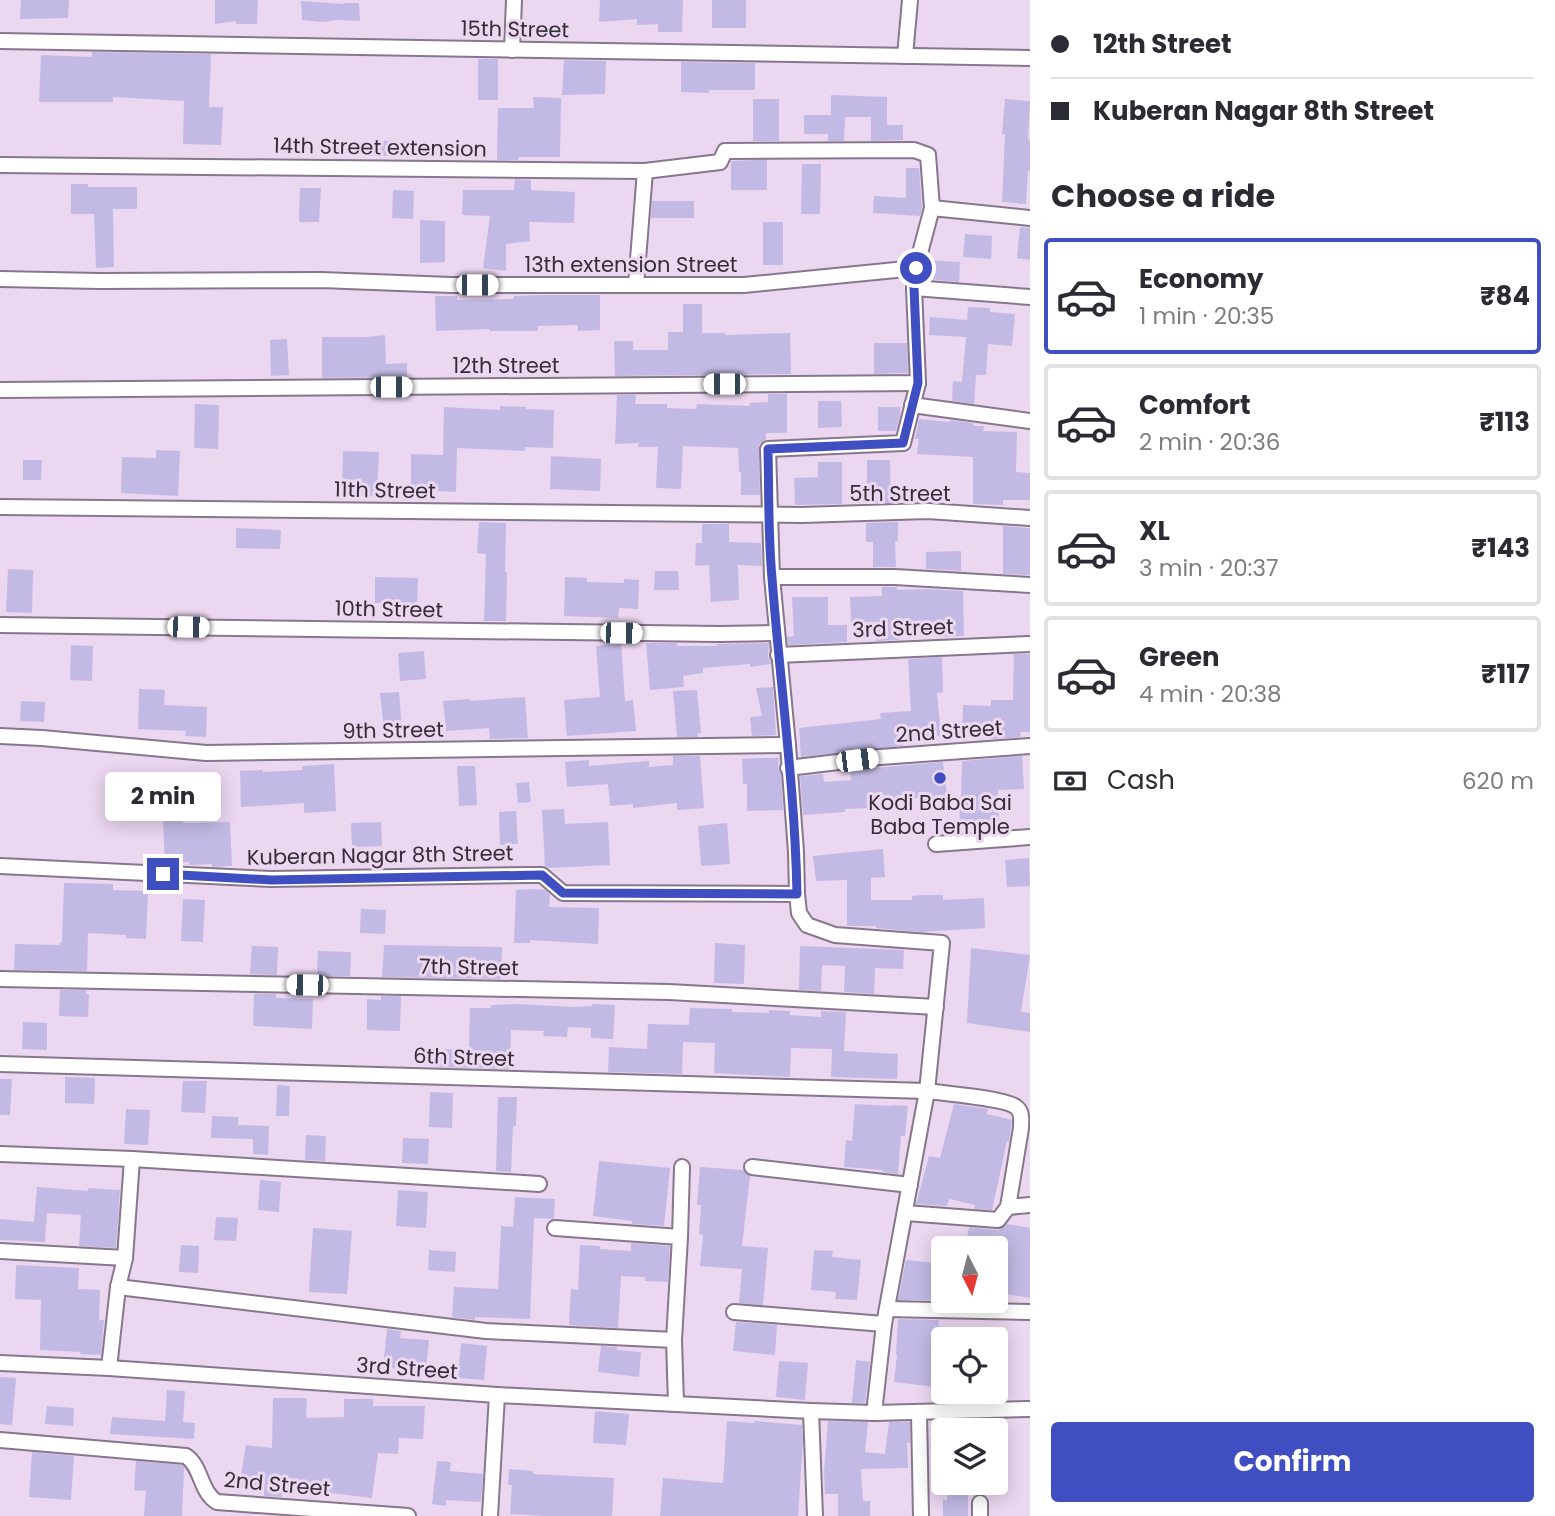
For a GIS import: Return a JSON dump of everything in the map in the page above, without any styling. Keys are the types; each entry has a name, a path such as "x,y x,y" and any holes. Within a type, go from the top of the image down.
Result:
{"street":[{"path":"512,50 514,0"},
{"path":"905,56 909,0"},
{"name":"15th Street","path":"0,41 1030,58"},
{"name":"14th Street extension","path":"0,164 645,171 720,162 724,151 914,150 928,155 932,208"},
{"path":"636,285 645,171"},
{"path":"874,1413 884,1324 927,1091 942,943 835,935 807,925 799,913 788,745 772,576 768,449 903,443 918,383 914,288 916,268 932,208 1030,218"},
{"name":"13th extension Street","path":"0,278 99,281 321,280 451,285 744,285 916,268"},
{"path":"914,288 1030,297"},
{"name":"12th Street","path":"0,390 918,383"},
{"path":"912,405 1030,421"},
{"name":"11th Street","path":"0,507 770,515"},
{"name":"5th Street","path":"770,515 928,511 1030,518"},
{"path":"772,576 895,577 1030,585"},
{"name":"10th Street","path":"0,625 777,633"},
{"name":"3rd Street","path":"778,655 1030,644"},
{"name":"9th Street","path":"0,736 206,754 788,745"},
{"name":"2nd Street","path":"788,768 880,757 1030,746"},
{"path":"936,844 1030,837"},
{"name":"Kuberan Nagar 8th Street","path":"0,866 271,880 542,875 563,893 797,894"},
{"name":"7th Street","path":"0,979 669,992 936,1007"},
{"name":"6th Street","path":"0,1064 927,1091 1016,1106 1021,1128 1008,1207"},
{"path":"0,1154 132,1159 539,1184"},
{"path":"110,1368 118,1287 125,1258 132,1159"},
{"path":"676,1404 674,1340 682,1167"},
{"path":"752,1167 910,1185"},
{"path":"905,1213 998,1220 1008,1207 1030,1205"},
{"path":"555,1228 680,1237"},
{"path":"0,1251 125,1258"},
{"path":"118,1287 486,1331 674,1340"},
{"path":"887,1309 1030,1312"},
{"path":"734,1312 884,1324"},
{"name":"3rd Street","path":"0,1363 811,1412 1030,1409"},
{"path":"490,1516 496,1395"},
{"path":"811,1412 815,1516"},
{"path":"919,1412 921,1516"},
{"name":"2nd Street","path":"0,1440 186,1456 192,1460 209,1497 217,1502 408,1516"}],"building":[{"path":"21,0 69,0 68,18 20,19"},
{"path":"215,0 258,0 257,24 236,24 236,21 215,24"},
{"path":"600,0 683,0 682,32 658,32 658,24 637,25 637,19 599,22"},
{"path":"712,0 746,0 746,28 712,28"},
{"path":"301,1 359,3 360,21 302,20"},
{"path":"92,52 211,54 209,107 223,107 221,145 183,144 184,101 113,97 113,102 39,102 41,55 92,57"},
{"path":"478,59 498,59 498,100 478,100"},
{"path":"564,60 606,61 605,94 562,95"},
{"path":"681,62 755,63 755,90 681,92"},
{"path":"831,95 887,97 887,125 903,125 903,140 871,141 871,117 845,117 844,141 828,141 828,134 804,134 804,115 831,115"},
{"path":"533,97 561,98 560,157 497,160 498,108 534,108"},
{"path":"753,99 779,99 779,141 753,141"},
{"path":"1005,99 1030,101 1030,171 1026,204 1002,202"},
{"path":"372,141 395,141 395,156 372,156"},
{"path":"767,160 767,190 731,190 731,161"},
{"path":"802,164 821,164 820,214 801,214"},
{"path":"906,168 919,168 922,207 920,216 873,213 874,196 906,198"},
{"path":"515,179 531,180 531,190 575,192 574,223 529,222 530,241 506,244 506,271 483,268 490,216 462,215 463,190 514,190"},
{"path":"71,184 88,184 88,187 137,187 137,209 113,209 114,267 96,268 94,214 71,214"},
{"path":"300,188 321,188 319,222 299,222"},
{"path":"393,190 414,191 413,219 392,218"},
{"path":"652,201 694,201 694,218 651,218"},
{"path":"420,220 445,221 445,262 420,263"},
{"path":"763,222 783,222 783,265 763,265"},
{"path":"1020,227 1030,228 1030,260 1017,258"},
{"path":"965,234 992,236 991,259 963,257"},
{"path":"928,260 960,262 959,282 926,279"},
{"path":"600,295 600,330 578,331 578,325 538,326 538,331 436,331 435,296 457,296 457,300 514,299 514,296"},
{"path":"683,304 702,304 702,333 790,333 791,374 615,376 614,341 633,341 633,350 668,350 668,332 683,332"},
{"path":"968,307 990,308 990,312 1015,314 1012,346 988,344 986,375 976,375 974,404 952,401 953,381 962,382 966,337 929,335 930,317 967,320"},
{"path":"385,335 386,364 407,363 407,377 322,378 322,337"},
{"path":"287,339 289,375 271,376 270,340"},
{"path":"874,343 907,343 908,373 874,374"},
{"path":"768,394 787,394 787,433 766,433 766,440 759,445 760,495 741,495 738,448 683,446 681,489 656,488 658,447 638,447 639,443 615,444 617,395 636,395 635,404 667,404 667,408 696,409 697,404 750,406 749,403 768,402"},
{"path":"818,401 841,401 842,427 818,428"},
{"path":"195,404 219,405 218,449 194,448"},
{"path":"500,406 554,410 553,448 525,447 525,451 457,448 456,492 411,488 411,454 443,455 444,407 500,410"},
{"path":"878,407 900,407 896,431 878,431"},
{"path":"919,419 973,423 973,426 984,426 983,431 1017,432 1016,472 1030,473 1030,500 1003,500 1003,505 973,504 973,457 917,454 919,439 915,439"},
{"path":"156,450 180,451 178,496 121,493 122,457 156,458"},
{"path":"343,451 379,452 377,496 342,495"},
{"path":"551,456 601,459 600,491 550,489"},
{"path":"23,460 42,460 41,480 23,480"},
{"path":"867,460 890,460 891,503 867,503"},
{"path":"818,462 842,462 842,504 795,505 794,478 818,477"},
{"path":"479,522 506,523 506,621 484,621 486,554 477,553"},
{"path":"898,522 898,541 895,541 896,567 873,567 873,542 866,542 866,523"},
{"path":"702,524 729,524 729,542 761,543 762,566 738,565 739,600 711,602 709,565 695,566 696,543 702,543"},
{"path":"1003,526 1030,528 1030,575 1003,574"},
{"path":"236,528 281,530 280,549 236,548"},
{"path":"961,551 961,571 926,569 926,552"},
{"path":"8,569 33,570 32,613 6,612"},
{"path":"655,571 678,571 679,590 654,590"},
{"path":"375,577 418,578 417,604 375,603"},
{"path":"565,577 587,578 587,582 624,583 624,579 639,580 638,609 619,608 618,618 564,616"},
{"path":"882,587 897,587 897,590 963,591 964,636 939,637 938,625 899,626 899,640 876,641 876,622 851,622 850,597 882,596"},
{"path":"792,597 828,597 828,625 847,625 847,642 788,645 787,637 794,636"},
{"path":"621,643 625,701 633,700 636,731 567,736 564,700 600,697 596,646"},
{"path":"646,643 716,646 769,643 768,656 771,664 703,668 703,673 683,676 684,687 650,690"},
{"path":"71,645 93,646 92,681 70,680"},
{"path":"424,651 426,679 400,681 398,653"},
{"path":"1014,654 1030,654 1030,732 1020,732 1021,737 991,739 991,734 962,734 963,705 991,706 991,700 1013,700"},
{"path":"942,657 943,692 937,693 941,736 903,741 903,746 801,757 799,728 881,719 880,713 911,711 908,659"},
{"path":"773,687 776,735 752,736 750,717 762,716 756,688"},
{"path":"139,689 165,690 164,705 207,707 206,737 185,736 186,731 138,729"},
{"path":"697,690 701,733 698,733 698,737 677,737 673,691"},
{"path":"399,692 402,730 384,731 380,693"},
{"path":"525,697 528,738 490,739 489,728 446,731 443,701"},
{"path":"21,701 45,702 44,722 20,721"},
{"path":"673,756 700,756 704,808 677,810 677,803 633,808 633,804 610,806 608,784 567,787 565,762 589,760 589,766 649,761 649,767 673,765"},
{"path":"1022,756 1024,789 998,790 999,822 960,823 962,761"},
{"path":"779,758 783,810 747,811 747,784 743,784 742,759"},
{"path":"943,762 947,795 869,801 869,808 803,815 800,776 823,774 824,782 851,780 850,770"},
{"path":"334,764 336,811 304,813 304,803 241,807 240,771 302,770 302,766"},
{"path":"457,766 475,766 477,805 459,806"},
{"path":"529,782 531,802 518,803 516,783"},
{"path":"564,809 565,824 608,822 610,865 545,866 542,810"},
{"path":"516,811 518,844 500,845 499,812"},
{"path":"183,820 183,823 230,822 232,866 165,863 163,821"},
{"path":"381,822 382,846 352,847 351,823"},
{"path":"727,823 730,864 701,866 698,826"},
{"path":"883,849 885,877 871,878 871,900 912,900 912,896 924,895 943,895 943,900 984,898 985,928 920,932 876,926 847,926 847,880 816,881 813,856"},
{"path":"1029,858 1030,886 1007,887 1005,860"},
{"path":"64,883 113,884 113,890 148,891 146,939 88,933 87,971 14,970 15,944 62,943"},
{"path":"516,890 545,890 550,894 549,907 599,908 598,944 530,940 530,943 514,943"},
{"path":"183,899 205,900 203,942 181,941"},
{"path":"361,909 386,910 385,934 360,933"},
{"path":"715,943 745,945 744,984 714,983"},
{"path":"384,945 502,947 501,979 382,977"},
{"path":"252,946 278,947 277,975 250,974"},
{"path":"800,946 904,950 903,969 875,968 874,994 844,992 845,966 822,965 821,991 799,990"},
{"path":"971,948 1030,955 1021,1012 1030,1013 1030,1032 967,1023"},
{"path":"318,951 351,952 350,976 317,976"},
{"path":"60,990 86,990 86,994 89,994 88,1017 59,1016"},
{"path":"254,994 276,994 276,998 313,999 312,1029 253,1026"},
{"path":"381,996 401,996 400,1031 367,1030 367,999 381,1000"},
{"path":"517,1004 575,1007 592,1004 615,1005 613,1039 591,1038 591,1028 568,1027 567,1037 543,1036 544,1031 511,1030 510,1069 439,1067 440,1049 469,1050 470,1008"},
{"path":"690,1008 732,1009 732,1012 790,1011 790,1015 821,1017 821,1011 846,1012 844,1051 898,1054 897,1079 831,1077 832,1049 791,1048 790,1077 714,1073 715,1043 683,1042 682,1074 608,1072 609,1047 647,1049 648,1024 689,1025"},
{"path":"23,1022 47,1023 47,1050 22,1049"},
{"path":"65,1077 95,1078 94,1104 65,1103"},
{"path":"0,1079 12,1079 10,1115 0,1115"},
{"path":"183,1081 207,1081 205,1113 181,1112"},
{"path":"277,1085 290,1086 289,1116 276,1116"},
{"path":"430,1092 453,1093 452,1128 429,1127"},
{"path":"498,1097 517,1097 511,1172 496,1171"},
{"path":"855,1104 908,1106 905,1136 901,1136 898,1174 844,1167 846,1140 852,1141"},
{"path":"954,1104 988,1109 987,1114 1012,1120 992,1210 974,1209 975,1205 949,1199 947,1206 916,1204 929,1156 940,1158"},
{"path":"126,1109 150,1110 148,1145 124,1144"},
{"path":"212,1116 238,1117 238,1125 269,1126 268,1155 253,1154 253,1139 211,1138"},
{"path":"306,1135 326,1136 325,1161 305,1160"},
{"path":"403,1138 429,1139 428,1164 402,1163"},
{"path":"599,1161 670,1168 664,1226 632,1224 632,1221 593,1216"},
{"path":"700,1167 743,1170 750,1176 742,1246 768,1248 763,1305 739,1303 742,1269 700,1266 703,1235 699,1234 701,1205 697,1205"},
{"path":"260,1180 281,1182 279,1212 258,1210"},
{"path":"37,1187 88,1191 88,1188 120,1190 116,1248 79,1246 81,1215 47,1213 45,1242 0,1240 0,1219 34,1222"},
{"path":"398,1190 428,1192 426,1228 396,1226"},
{"path":"515,1197 555,1199 554,1219 534,1218 530,1319 475,1317 475,1320 452,1317 454,1287 498,1289 501,1226 513,1227"},
{"path":"216,1217 238,1218 236,1241 214,1240"},
{"path":"1007,1224 1030,1228 1030,1298 1008,1294 1008,1236 967,1236 969,1227 998,1230"},
{"path":"313,1228 352,1231 347,1294 309,1292"},
{"path":"631,1243 670,1246 668,1282 621,1276 618,1328 569,1325 571,1289 578,1290 580,1245 631,1251"},
{"path":"181,1245 199,1246 198,1273 179,1272"},
{"path":"429,1250 456,1252 455,1272 428,1270"},
{"path":"814,1250 833,1251 832,1257 861,1260 857,1300 835,1299 836,1292 811,1290"},
{"path":"906,1260 931,1262 931,1300 898,1300"},
{"path":"16,1265 79,1268 78,1289 100,1290 99,1320 104,1320 101,1355 40,1350 41,1300 15,1299"},
{"path":"898,1319 939,1320 938,1326 943,1327 931,1327 931,1387 894,1382"},
{"path":"736,1322 777,1325 775,1355 733,1351"},
{"path":"387,1329 401,1331 400,1338 429,1340 426,1371 383,1367"},
{"path":"461,1343 487,1346 484,1380 458,1378"},
{"path":"601,1346 641,1352 639,1377 598,1372"},
{"path":"856,1360 870,1362 865,1403 852,1403"},
{"path":"779,1361 808,1363 805,1400 776,1397"},
{"path":"0,1377 16,1378 12,1425 0,1424"},
{"path":"167,1390 185,1391 183,1422 195,1423 194,1439 110,1434 112,1417 165,1421"},
{"path":"273,1398 307,1398 306,1418 344,1417 344,1399 373,1399 373,1406 425,1406 423,1439 399,1438 398,1454 378,1453 372,1498 288,1490 287,1494 282,1493 282,1497 264,1496 264,1491 239,1487 246,1445 272,1448"},
{"path":"47,1406 74,1408 73,1426 45,1424"},
{"path":"595,1411 629,1414 626,1445 593,1443"},
{"path":"727,1421 802,1425 798,1516 660,1516 663,1478 723,1483"},
{"path":"828,1421 868,1422 865,1452 885,1454 889,1422 910,1422 908,1468 861,1469 863,1501 870,1501 870,1516 838,1516 838,1494 825,1494"},
{"path":"32,1452 74,1456 71,1500 29,1497"},
{"path":"136,1461 184,1467 182,1516 144,1516 146,1491 134,1490"},
{"path":"437,1461 451,1462 450,1471 483,1474 481,1502 446,1500 446,1506 432,1504"},
{"path":"509,1469 533,1471 533,1474 614,1478 612,1516 510,1514 512,1485 508,1485"},
{"path":"947,1495 968,1495 968,1516 943,1516 943,1500 947,1500"}],"place":[{"name":"Kodi Baba Sai Baba Temple","path":"940,778"}],"route":[{"path":"163,874 271,880 542,875 563,893 797,894 788,745 772,576 768,449 903,443 918,383 914,288 916,268"}]}
